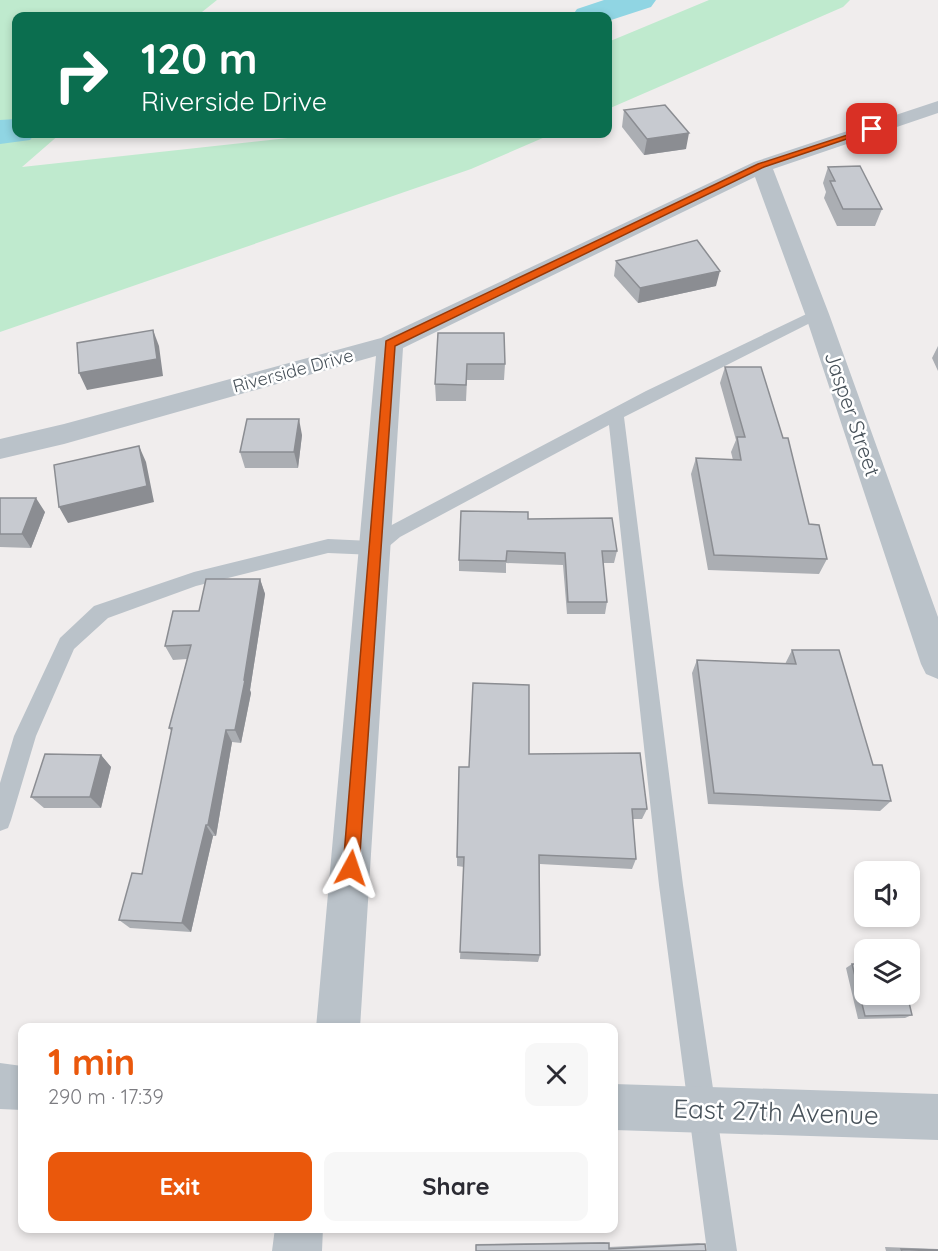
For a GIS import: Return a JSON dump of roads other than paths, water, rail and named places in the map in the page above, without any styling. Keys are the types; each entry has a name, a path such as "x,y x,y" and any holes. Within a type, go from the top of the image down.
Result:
{"street":[{"name":"Riverside Drive","path":"0,449 64,434 390,344 761,165 938,108"},
{"name":"Jasper Street","path":"761,165 817,314 938,664"},
{"path":"338,1023 390,344"},
{"path":"0,1086 18,1088"},
{"name":"East 27th Avenue","path":"618,1107 938,1117"},
{"path":"297,1251 299,1233"}],"lane":[{"path":"0,820 25,736 67,644 101,612 194,579 328,546 375,548 394,532 616,415 817,314"},
{"path":"616,415 671,885 722,1251"}],"waterway":[{"path":"602,12 639,0"},
{"path":"0,132 12,131"}]}
